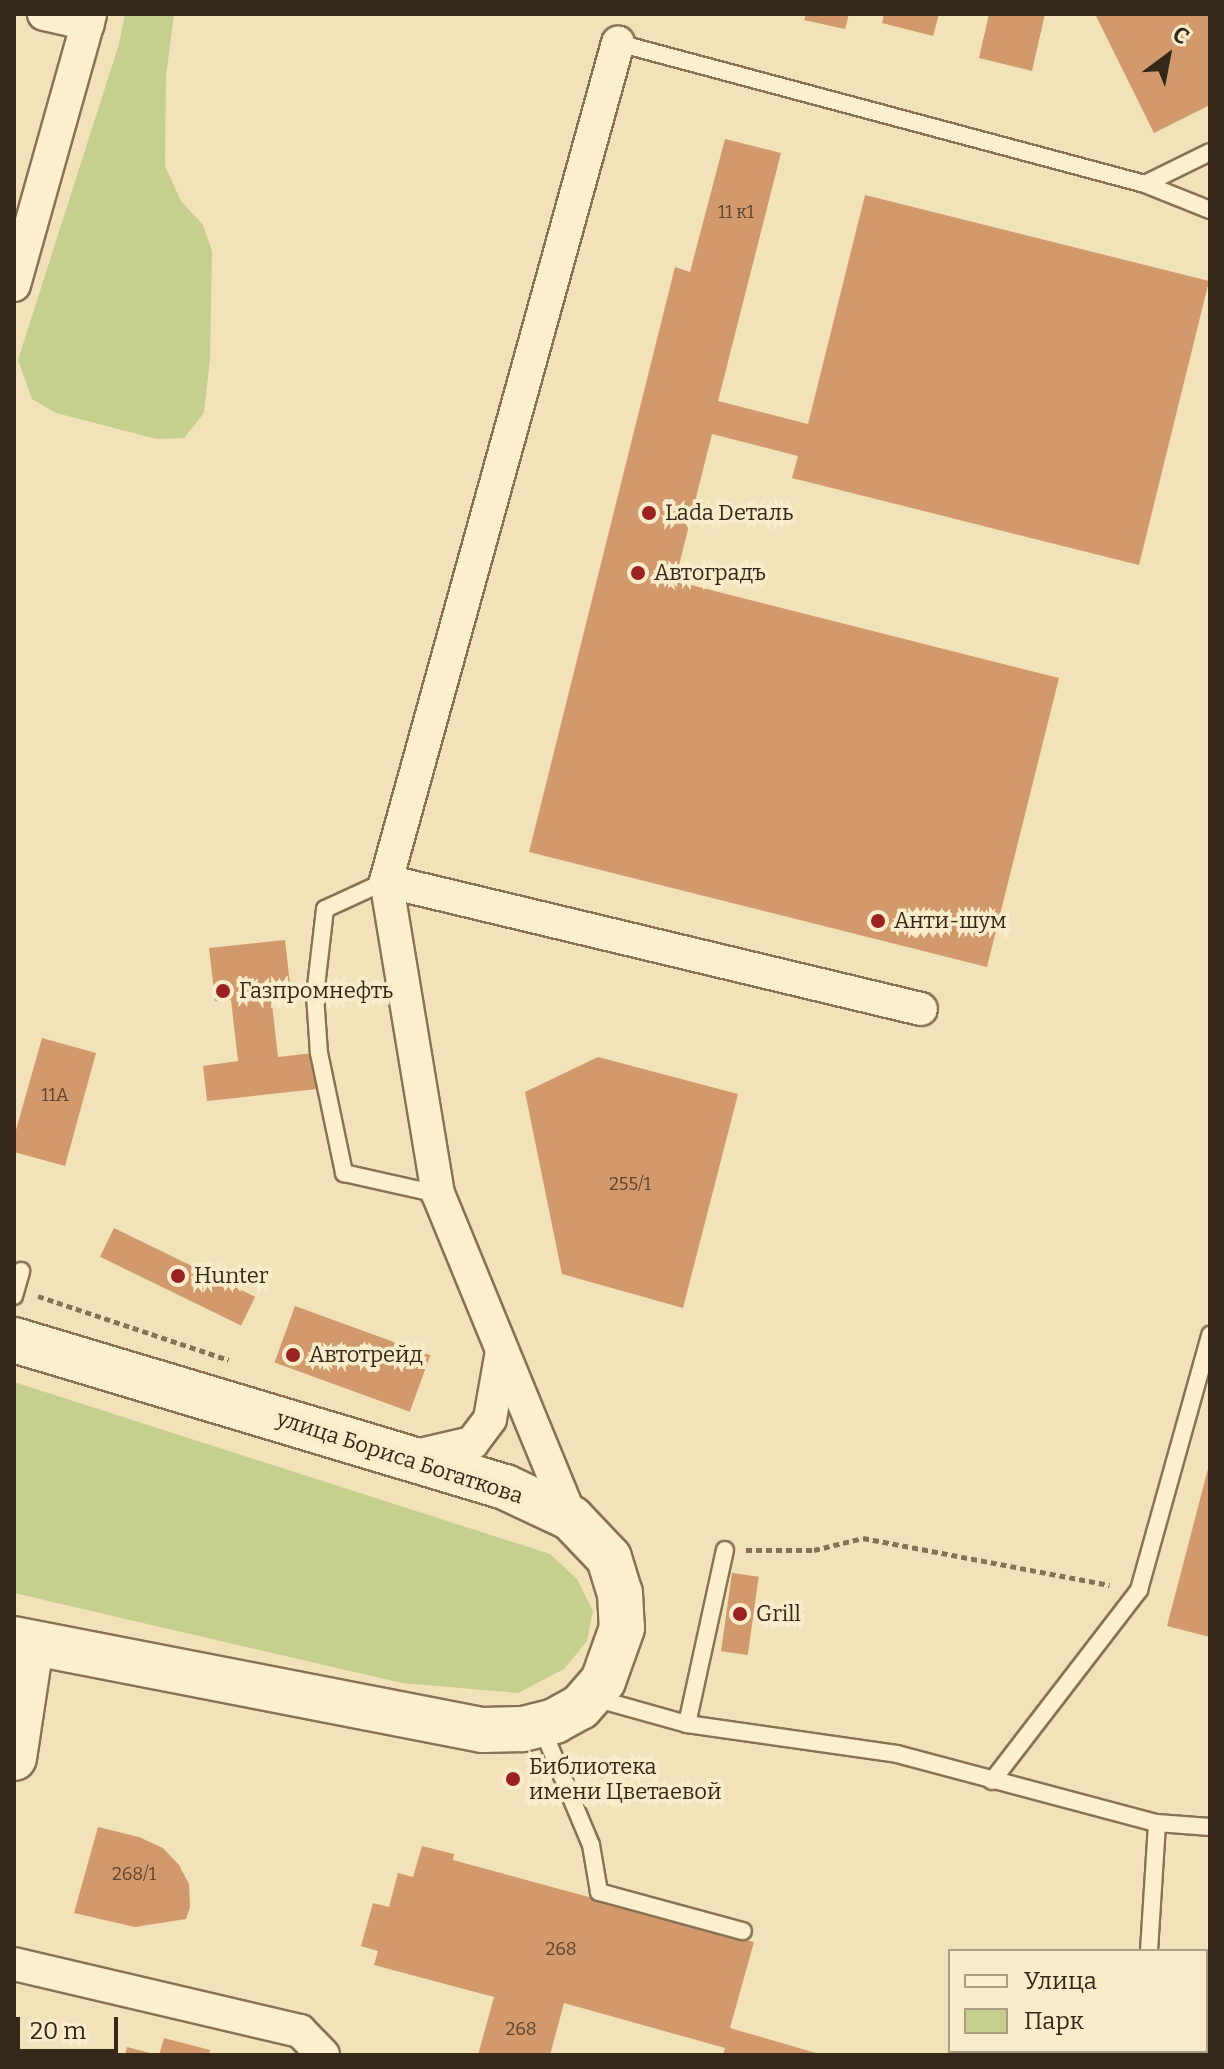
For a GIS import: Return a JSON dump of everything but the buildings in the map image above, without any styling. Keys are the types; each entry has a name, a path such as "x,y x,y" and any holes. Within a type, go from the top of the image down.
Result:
{"main road":[{"name":"улица Бориса Богаткова","path":"14,1340 505,1487 571,1518 609,1558 620,1593 622,1628 603,1681 580,1707 555,1721 482,1730 23,1642"},
{"path":"14,1758 23,1642"}],"street":[{"path":"14,285 89,19 44,14"},
{"path":"571,1518 438,1194 386,881 618,43"},
{"path":"386,881 921,1009"},
{"path":"411,1457 472,1443 490,1419 502,1351"},
{"path":"14,1964 300,2031 323,2055"}],"lane":[{"path":"618,43 1145,184 1210,210"},
{"path":"1145,184 1210,152"},
{"path":"386,881 325,909 315,995 319,1053 344,1173 438,1194"},
{"path":"14,1296 21,1271"},
{"path":"992,1781 1139,1590 1210,1335"},
{"path":"687,1724 725,1550"},
{"path":"589,1697 687,1724 897,1754 1157,1823 1210,1827"},
{"path":"540,1724 591,1845 599,1892 743,1931"},
{"path":"1149,1949 1157,1823"}],"path":[{"path":"725,1550 814,1550 863,1538 1139,1590"}],"green space":[{"path":"125,14 174,14 166,76 165,166 181,201 203,225 212,251 210,358 204,413 184,438 157,439 56,413 32,399 18,360 119,44"},
{"path":"14,1382 550,1554 577,1579 593,1611 587,1641 564,1669 518,1693 402,1683 14,1593"}],"place":[{"name":"Lada Dеталь","path":"649,513"},
{"name":"Автоградъ","path":"638,573"},
{"name":"Анти-шум","path":"878,921"},
{"name":"Газпромнефть","path":"223,991"},
{"name":"Hunter","path":"178,1276"},
{"name":"Автотрейд","path":"293,1355"},
{"name":"Grill","path":"740,1614"},
{"name":"Библиотека имени Цветаевой","path":"513,1779"}]}
